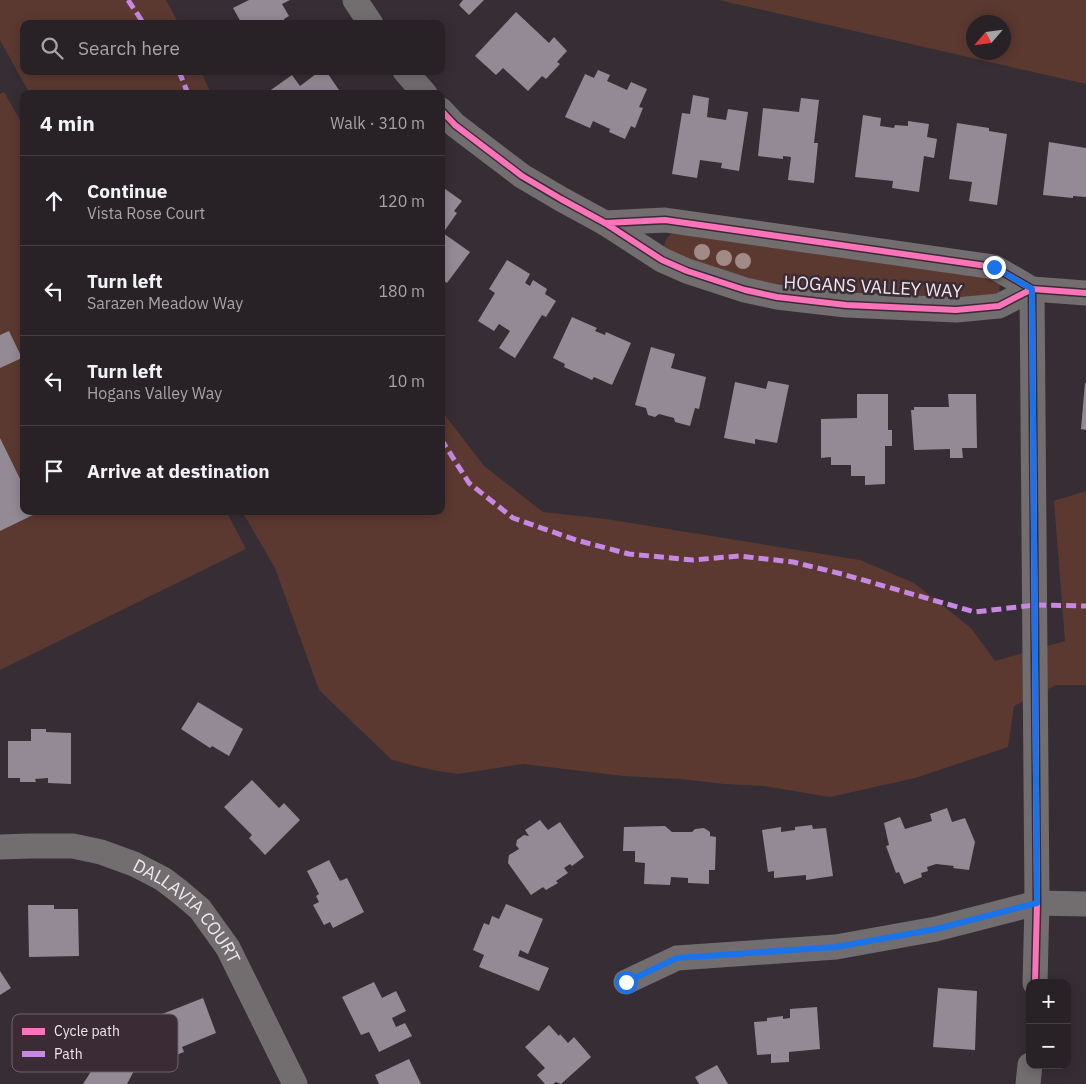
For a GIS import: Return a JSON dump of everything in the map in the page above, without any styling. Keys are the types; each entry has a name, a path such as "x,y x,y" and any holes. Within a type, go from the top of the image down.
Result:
{"street":[{"path":"355,0 368,20"},
{"path":"408,75 422,90"},
{"name":"HOGANS VALLEY WAY","path":"445,114 455,125 522,176 561,200 605,223 662,260 687,271 745,290 777,297 846,305 956,310 999,306 1032,289"},
{"name":"HOGANS VALLEY WAY","path":"605,223 665,220 994,267 1032,289 1086,293"},
{"path":"1032,289 1037,903 1035,979"},
{"name":"DALLAVIA COURT","path":"0,848 73,846 101,852 134,864 163,879 180,892 200,909 228,948 295,1084"},
{"path":"626,982 677,958 836,947 936,929 1037,903 1086,904"},
{"path":"1028,1084 1030,1069"}],"shaded area":[{"path":"0,0 166,0 177,20 20,20 20,75 203,75 209,90 28,90 0,40"},
{"path":"719,0 1086,0 1086,84 981,60 1011,60 1011,15 966,15 966,57"},
{"path":"4,92 20,120 20,515 228,515 246,549 0,670 0,94"},
{"path":"677,231 991,276 1000,281 999,296 992,299 818,294 713,270 664,248 665,242 671,234"},
{"path":"445,415 484,466 543,512 606,519 860,560 914,583 971,628 995,661 1065,641 1054,501 1086,491 1086,685 1056,685 1014,706 1008,747 915,778 830,797 764,786 623,776 523,764 458,774 392,760 319,690 275,568 244,515 445,515"}],"building":[{"path":"249,0 290,0 282,4 289,16 284,20 240,20 233,8"},
{"path":"463,0 484,0 469,15 459,5"},
{"path":"516,12 549,43 554,37 567,51 557,62 560,64 546,79 542,76 528,91 503,68 496,75 475,56"},
{"path":"598,70 610,75 607,81 627,90 631,82 647,89 639,107 643,108 635,128 631,126 625,139 609,132 610,129 593,121 590,128 565,117 585,74 594,78"},
{"path":"292,75 300,86 315,75 329,75 339,90 271,90"},
{"path":"693,95 709,98 707,117 726,120 728,109 748,112 739,171 721,168 722,163 700,160 697,178 672,174 682,113 690,114"},
{"path":"801,98 819,100 814,143 818,143 814,183 788,180 791,157 783,156 783,159 758,156 763,108 799,112"},
{"path":"863,115 881,118 880,126 894,128 895,125 908,126 908,121 929,124 927,137 937,139 934,158 924,156 919,192 892,188 893,181 855,177"},
{"path":"957,123 989,128 989,131 1007,134 997,205 969,201 972,182 949,179"},
{"path":"1049,142 1086,148 1086,197 1073,196 1073,198 1043,195"},
{"path":"445,189 462,201 454,211 457,213 445,230"},
{"path":"445,234 470,252 447,283 445,282"},
{"path":"507,260 530,274 525,283 530,286 533,280 547,289 545,294 556,301 546,317 542,315 515,358 499,348 510,331 499,324 494,331 478,321 495,293 489,289"},
{"path":"572,317 597,328 595,331 605,335 606,332 631,343 612,385 594,377 592,380 564,367 565,364 553,358"},
{"path":"9,331 20,354 20,359 0,368 0,335"},
{"path":"651,347 675,354 671,368 706,377 699,409 695,408 690,426 675,422 674,418 659,414 655,417 648,415 646,408 635,405"},
{"path":"768,381 789,385 777,443 755,439 755,444 724,438 735,382 766,389"},
{"path":"1086,383 1086,430 1081,429"},
{"path":"857,394 888,394 888,430 892,430 892,446 885,446 885,484 865,485 865,476 851,476 851,465 831,465 831,457 821,458 821,419 857,418"},
{"path":"948,394 976,394 977,448 962,448 963,458 950,458 950,449 914,450 911,410 914,410 914,407 949,407"},
{"path":"0,438 20,479 20,515 33,515 0,531"},
{"path":"198,702 243,729 229,756 212,746 210,748 181,729"},
{"path":"31,729 71,733 71,784 48,783 48,778 35,779 36,782 20,782 20,778 8,778 8,741 31,741"},
{"path":"252,780 279,808 284,803 300,820 265,855 249,838 252,835 224,807"},
{"path":"947,808 952,822 965,818 975,842 969,870 936,864 927,867 928,871 921,873 922,877 904,884 899,872 896,873 886,846 889,845 884,823 900,817 905,829 932,821 930,814"},
{"path":"540,820 548,830 560,822 584,857 572,866 570,864 564,868 568,873 556,881 558,883 546,890 543,887 531,895 508,863 509,855 519,849 516,845 517,840 524,835 529,836 525,830"},
{"path":"812,825 813,829 826,828 833,876 806,880 806,875 774,878 774,871 768,872 762,830 781,827 781,832 795,830 795,827"},
{"path":"665,826 672,832 692,832 695,829 704,828 710,832 710,836 716,837 715,870 709,870 709,884 688,883 688,878 671,877 670,885 644,884 645,863 635,862 635,851 623,851 624,827"},
{"path":"329,860 340,881 347,878 364,912 333,928 330,922 324,925 313,905 319,902 316,896 319,894 307,871"},
{"path":"506,904 543,919 528,954 520,950 518,956 549,968 539,991 479,967 484,955 473,950 484,923 489,925 492,916 499,919"},
{"path":"28,905 54,905 54,909 78,909 79,956 29,957"},
{"path":"0,971 11,988 0,995"},
{"path":"374,982 382,998 396,991 406,1011 392,1018 396,1027 405,1023 412,1036 379,1052 369,1032 361,1035 342,997"},
{"path":"938,988 977,991 975,1050 933,1047"},
{"path":"203,998 216,1033 182,1047 184,1052 178,1054 178,1014 162,1014"},
{"path":"817,1007 820,1049 789,1052 789,1062 771,1063 771,1054 757,1055 754,1022 767,1021 767,1018 783,1016 783,1019 790,1018 790,1009"},
{"path":"549,1025 568,1043 574,1037 591,1057 561,1084 556,1082 545,1084 537,1075 545,1068 525,1047"},
{"path":"409,1059 421,1084 379,1084 375,1075"},
{"path":"717,1065 728,1084 699,1084 695,1077"},
{"path":"91,1072 133,1072 127,1084 83,1084"}],"marked path":[{"path":"128,0 141,20"},
{"path":"181,75 186,90"},
{"path":"445,445 469,483 513,518 576,540 629,554 693,560 739,556 793,562 975,612 1035,605 1086,606"}],"cycle path":[{"path":"445,114 455,125 522,176 605,223 662,260 687,271 745,290 777,297 846,305 956,310 999,306 1032,289"},
{"path":"605,223 665,220 994,267 1032,289 1086,293"},
{"path":"1032,289 1037,903 1035,979"}],"route":[{"path":"626,982 677,958 836,947 936,929 1037,903 1032,289 994,267"}]}
